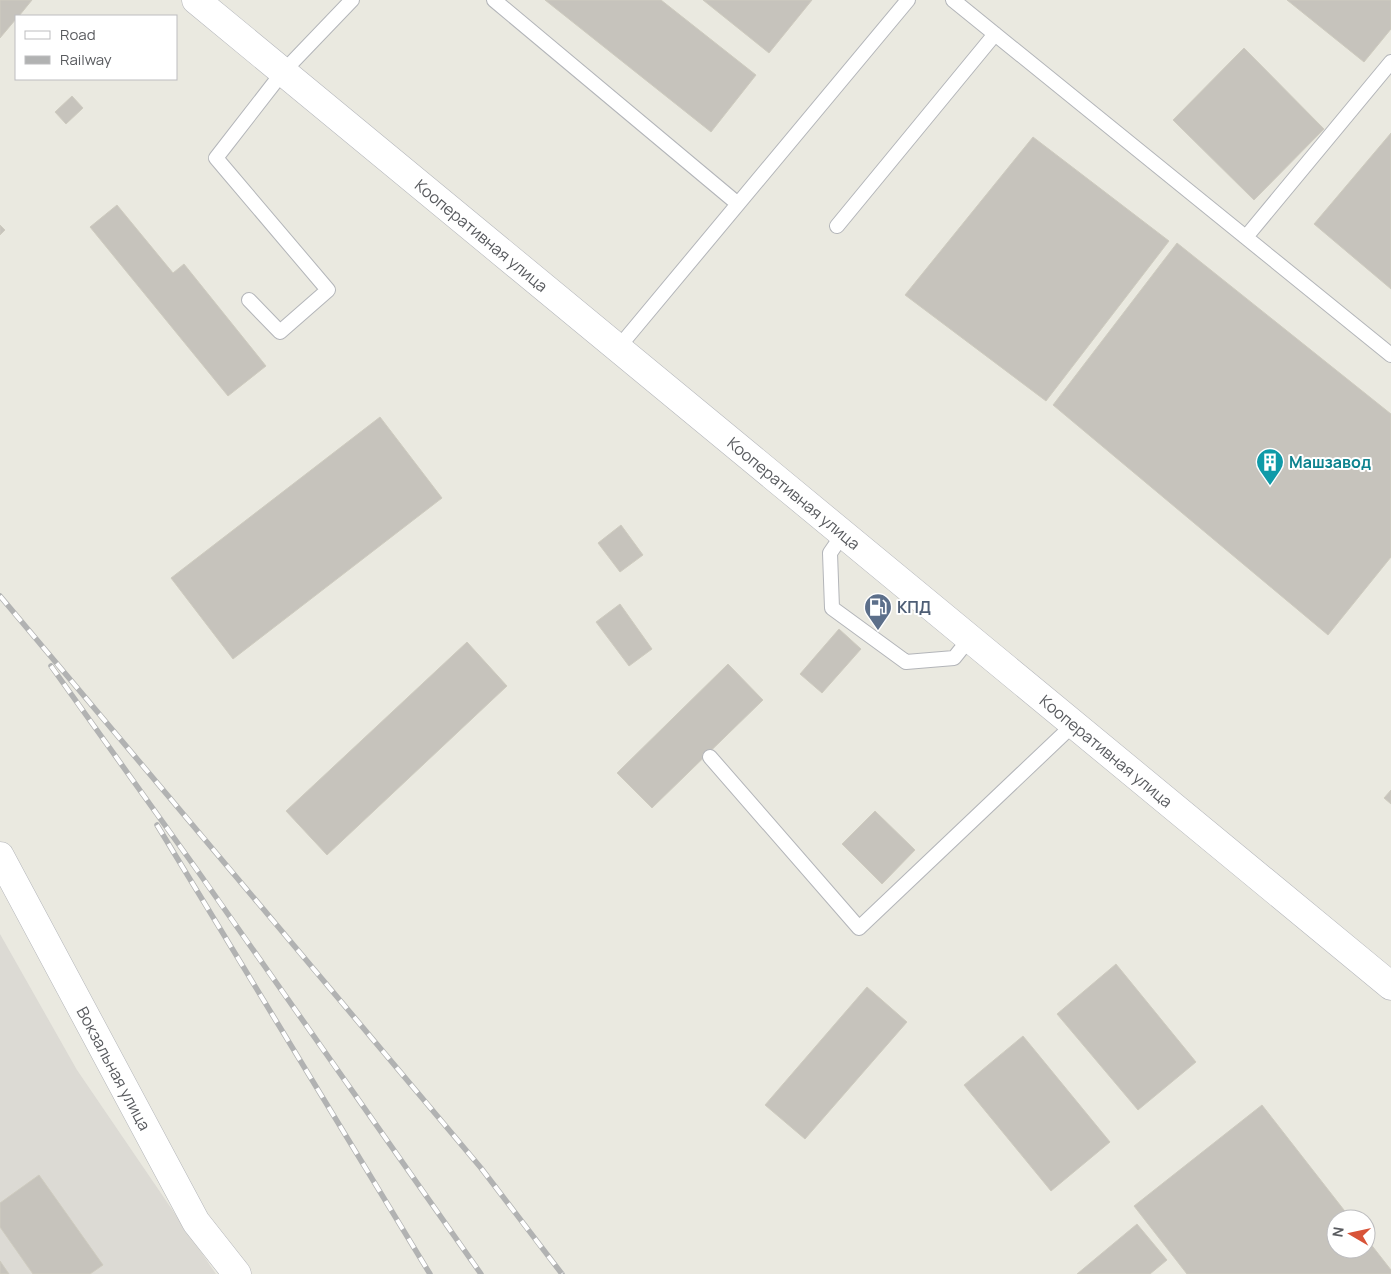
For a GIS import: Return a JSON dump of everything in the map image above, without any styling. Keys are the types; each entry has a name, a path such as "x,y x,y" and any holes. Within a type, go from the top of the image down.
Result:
{"main road":[{"name":"Кооперативная улица","path":"196,0 1391,986"},
{"name":"Вокзальная улица","path":"0,856 196,1222 237,1274"}],"lane":[{"path":"249,300 280,332 328,290 216,158 284,72 352,0"},
{"path":"494,0 738,204"},
{"path":"618,348 908,0"},
{"path":"953,0 1391,355"},
{"path":"837,226 995,34"},
{"path":"1246,238 1391,62"},
{"path":"843,534 830,553 832,608 906,662 954,658 970,638"},
{"path":"710,757 859,928 1074,724"}],"shaded area":[{"path":"0,934 77,1070 216,1274 0,1274"}],"building":[{"path":"0,0 32,0 20,15 15,15 15,20 0,38"},
{"path":"545,0 661,0 756,75 711,132"},
{"path":"703,0 812,0 769,53"},
{"path":"1287,0 1391,0 1391,29 1364,62"},
{"path":"1244,48 1324,129 1254,200 1173,120"},
{"path":"72,96 83,108 66,124 55,112"},
{"path":"1391,133 1391,289 1314,224"},
{"path":"1033,137 1169,241 1046,401 905,295"},
{"path":"117,205 173,273 184,264 266,366 228,396 90,227"},
{"path":"0,225 5,230 0,235"},
{"name":"Машзавод","path":"1177,243 1391,414 1391,557 1328,635 1053,405"},
{"path":"380,417 442,498 233,659 171,578"},
{"path":"621,525 643,555 620,572 598,543"},
{"path":"620,604 652,649 629,666 596,622"},
{"path":"839,629 861,649 822,693 800,674"},
{"path":"467,642 507,686 327,855 286,811"},
{"path":"728,664 763,700 652,808 617,773"},
{"path":"1391,790 1391,804 1384,798"},
{"path":"875,811 915,850 882,884 842,844"},
{"path":"1116,964 1196,1062 1138,1110 1057,1014"},
{"path":"867,987 907,1022 805,1139 765,1105"},
{"path":"1023,1036 1110,1142 1051,1191 964,1085"},
{"path":"1262,1105 1343,1209 1326,1209 1326,1259 1376,1259 1376,1251 1391,1270 1391,1274 1187,1274 1134,1206"},
{"path":"39,1175 103,1265 90,1274 33,1274 0,1227 0,1203"},
{"path":"1137,1224 1167,1260 1150,1274 1077,1274"},
{"path":"0,1261 9,1274 0,1274"}],"railway":[{"path":"0,596 481,1168 562,1274"},
{"path":"51,666 481,1274"},
{"path":"157,825 430,1274"}],"place":[{"name":"Машзавод","path":"1270,486"},
{"name":"КПД","path":"878,631"}]}
